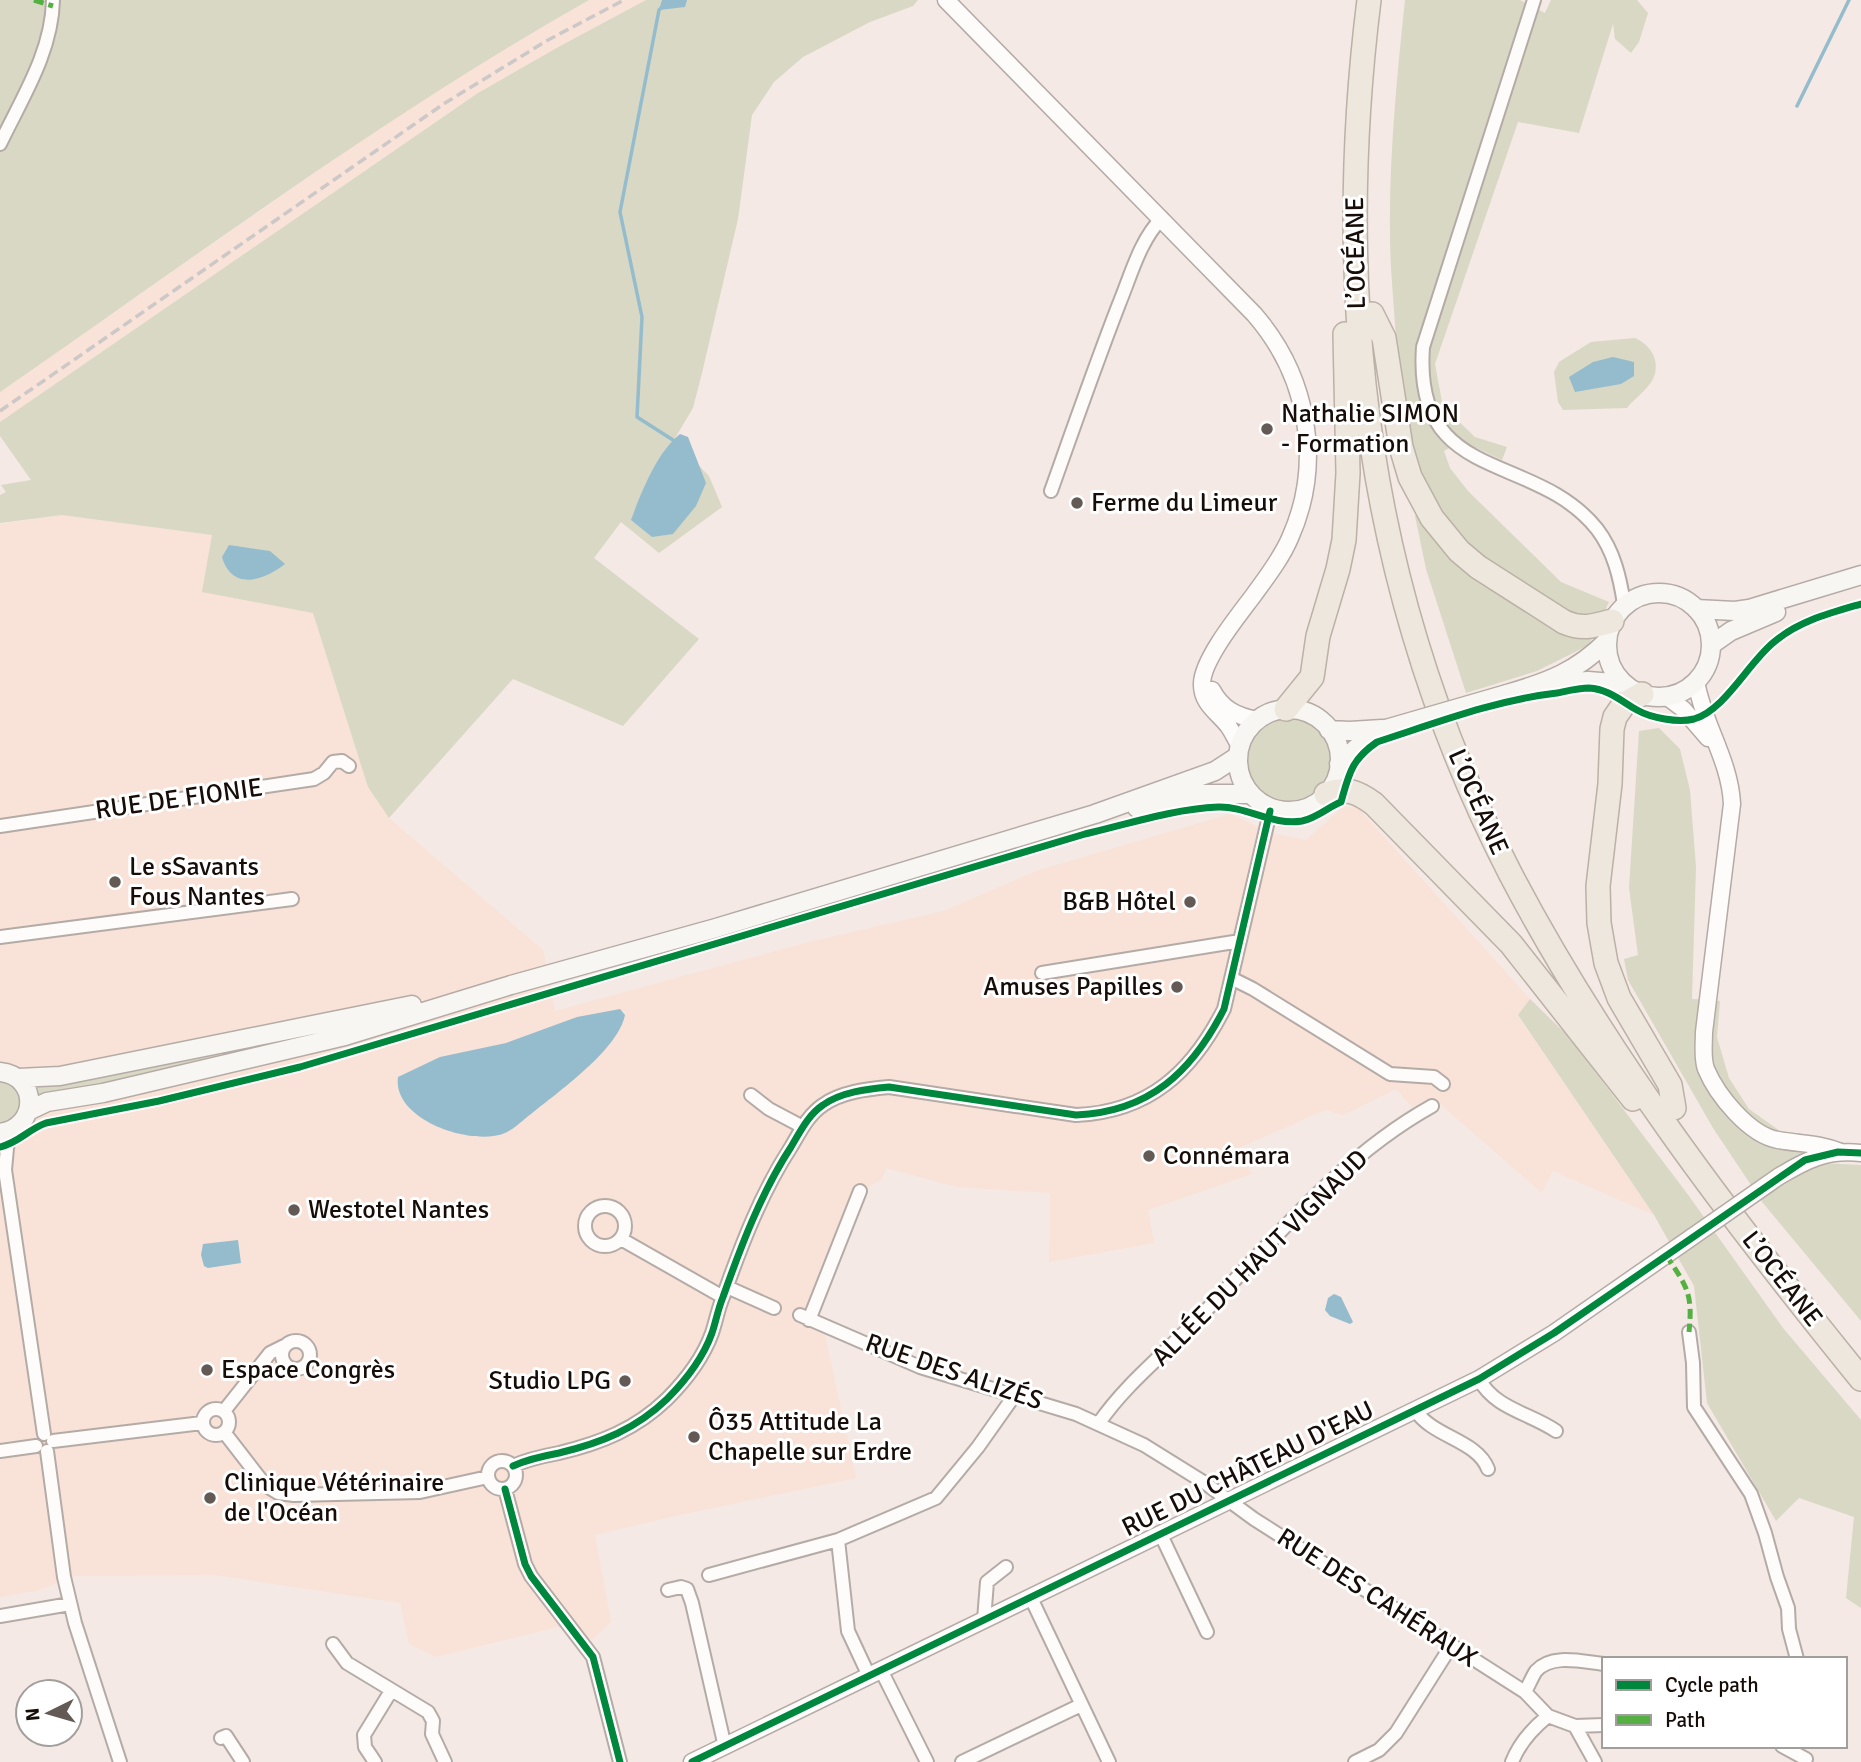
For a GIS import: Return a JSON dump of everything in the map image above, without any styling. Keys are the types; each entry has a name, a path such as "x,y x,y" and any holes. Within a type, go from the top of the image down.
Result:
{"highway":[{"name":"L’OCÉANE","path":"1369,0 1358,110 1354,211 1360,359 1375,468 1402,592 1433,694 1471,788 1531,911 1604,1032 1705,1178 1861,1379"},
{"name":"L’OCÉANE","path":"1385,0 1374,100 1370,188 1372,314 1384,428 1399,513 1429,629 1459,717 1504,825 1544,903 1612,1015 1674,1108 1783,1255 1861,1354"},
{"path":"1286,709 1312,677 1318,636 1344,540 1348,473 1345,236 1354,211"},
{"path":"1372,314 1384,338 1396,423 1410,477 1443,533 1478,567 1564,622 1577,628 1589,628 1614,622"},
{"path":"1633,689 1615,717 1612,729 1611,784 1598,886 1599,923 1606,963 1619,998 1670,1085 1674,1108"},
{"path":"1326,794 1344,790 1366,798 1464,894 1529,965 1691,1175 1705,1178"}],"main road":[{"path":"1696,609 1749,609 1861,575"},
{"path":"1711,645 1731,631 1761,617 1861,587"},
{"path":"1329,730 1386,729 1539,685 1578,667 1614,622 1645,594 1663,593 1680,597 1696,609 1706,623 1711,645 1709,659 1696,681 1683,691 1666,696 1588,681 1539,685"},
{"path":"1614,622 1611,664 1633,689"},
{"path":"1286,709 1315,716 1329,730 1338,746 1339,764 1335,780 1326,794 1313,805 1296,810 1271,808 1257,800 1240,773 1239,751 1246,733 1257,720 1268,713 1286,709"},
{"path":"1339,764 1360,745 1386,729"},
{"path":"6,1131 19,1126 28,1111 47,1102 103,1093 345,1036 1095,814 1215,771 1239,751"},
{"path":"1095,814 1202,794 1251,794"},
{"path":"6,1072 60,1076 511,985"},
{"path":"6,1072 27,1090 28,1111"}],"street":[{"path":"0,144 43,55 53,13 53,0"},
{"path":"946,0 1162,218 1270,332 1296,383 1309,448 1306,487 1290,539 1220,643 1202,681 1204,694 1211,708 1230,728 1239,751"},
{"path":"1534,0 1423,347 1424,389 1440,426 1457,446 1487,464 1541,486 1562,498 1598,530 1618,569 1614,622"},
{"path":"1051,492 1139,253 1162,218"},
{"path":"1210,662 1210,685 1216,697 1238,716 1257,720"},
{"path":"1696,681 1701,706 1731,785 1732,804 1704,1032 1706,1069 1747,1125 1777,1140 1800,1163"},
{"path":"1666,696 1693,719 1722,756"},
{"name":"RUE DE FIONIE","path":"0,826 314,779 333,762 342,761 349,766"},
{"path":"513,1465 600,1442 620,1434 639,1423 686,1378 712,1334 725,1292 760,1202 781,1161 815,1111 836,1098 889,1087 1076,1115 1124,1108 1163,1087 1195,1057 1224,1009 1271,808"},
{"path":"0,937 292,899"},
{"path":"1042,973 1240,941"},
{"path":"1233,979 1390,1074 1434,1077 1443,1084"},
{"path":"751,1096 803,1127"},
{"name":"ALLÉE DU HAUT VIGNAUD","path":"1099,1423 1114,1402 1197,1321 1328,1182 1371,1146 1432,1106"},
{"path":"6,1131 3,1165 64,1577 120,1762"},
{"path":"1777,1140 1822,1144 1841,1152"},
{"path":"1796,1141 1800,1163"},
{"path":"1800,1163 1841,1152 1861,1153"},
{"name":"RUE DU CHÂTEAU D'EAU","path":"692,1762 1479,1379 1553,1333 1800,1163"},
{"name":"RUE DES ALIZÉS","path":"860,1191 805,1317 920,1367 1099,1423 1155,1451 1229,1502"},
{"path":"621,1240 725,1292 774,1308"},
{"path":"1689,1332 1694,1407 1751,1494 1788,1608 1789,1629 1796,1657"},
{"path":"224,1411 270,1353 292,1341 301,1342 310,1353 308,1362 301,1368 291,1369 284,1363 281,1354 284,1346"},
{"path":"260,1364 284,1363"},
{"path":"1479,1379 1488,1392 1510,1409 1540,1419 1556,1431"},
{"path":"709,1576 838,1540 936,1499 1014,1396"},
{"path":"224,1411 212,1409 205,1414 202,1423 213,1435 225,1432"},
{"path":"224,1411 229,1422 225,1432"},
{"path":"1416,1411 1426,1422 1484,1458 1488,1469"},
{"path":"0,1451 202,1423"},
{"path":"225,1432 265,1485 278,1493 294,1495 419,1492 488,1478"},
{"path":"506,1461 513,1465 516,1470 515,1480 505,1489 496,1488 488,1478 489,1469 494,1463 506,1461"},
{"path":"505,1489 525,1564 531,1576 593,1657 620,1762"},
{"name":"RUE DES CAHÉRAUX","path":"1229,1502 1525,1692 1548,1716 1575,1726"},
{"path":"1161,1535 1207,1632"},
{"path":"838,1540 848,1631 926,1762"},
{"path":"984,1620 987,1581 1006,1567"},
{"path":"668,1590 681,1587 687,1589 692,1602 725,1747"},
{"path":"1031,1598 1109,1762"},
{"path":"0,1616 70,1604"},
{"path":"333,1644 347,1662 428,1712 433,1721 432,1734 446,1762"},
{"path":"1355,1762 1379,1750 1396,1732 1451,1646"},
{"path":"1525,1692 1538,1669 1550,1662 1560,1660 1602,1664"},
{"path":"375,1762 365,1747 364,1735 391,1691"},
{"path":"962,1762 1081,1704"},
{"path":"1512,1762 1528,1737 1548,1716"},
{"path":"1595,1762 1575,1726 1602,1725"},
{"path":"221,1738 226,1736 243,1762"},
{"path":"1787,1748 1805,1756"}],"shaded area":[{"path":"589,0 646,0 478,93 0,422 0,392 389,121 464,73"},
{"path":"62,515 212,535 203,592 313,612 368,787 389,818 543,950 555,1011 809,942 944,911 1036,871 1230,814 1274,834 1306,840 1344,806 1358,808 1530,999 1518,1016 1654,1215 1553,1171 1542,1193 1432,1097 1412,1107 1396,1089 1343,1115 1325,1110 1239,1148 1252,1174 1148,1210 1154,1243 1049,1262 1050,1193 957,1187 886,1168 881,1180 868,1187 856,1182 805,1324 824,1330 856,1478 595,1535 611,1622 592,1640 557,1627 436,1657 409,1644 400,1603 215,1575 75,1576 40,1590 0,1597 0,524"}],"green space":[{"path":"0,0 589,0 438,91 364,140 0,392"},
{"path":"646,0 918,0 913,6 870,22 803,57 774,82 752,115 738,219 702,373 693,408 674,440 709,476 722,507 659,553 621,522 594,558 699,639 623,726 513,679 389,818 368,787 313,613 202,592 212,535 62,515 0,523 0,495 6,492 1,485 31,480 0,436 0,422 478,93"},
{"path":"1405,0 1520,0 1545,13 1551,0 1637,0 1648,13 1639,42 1631,53 1615,39 1613,24 1579,133 1518,122 1435,364 1442,402 1451,414 1475,437 1507,447 1502,460 1462,441 1444,451 1450,468 1468,491 1561,582 1609,602 1589,645 1537,671 1466,693 1426,569 1415,516 1431,494 1409,432 1397,346 1390,205 1394,117"},
{"path":"1635,338 1650,349 1656,366 1653,379 1627,408 1563,410 1558,402 1554,372 1559,362 1591,342"},
{"path":"1288,717 1312,724 1324,736 1331,760 1324,784 1312,796 1288,803 1264,796 1252,784 1245,760 1252,736 1264,724"},
{"path":"1659,728 1680,749 1690,790 1696,867 1692,999 1720,1001 1717,1037 1729,1078 1749,1109 1780,1131 1803,1134 1820,1163 1861,1165 1861,1321 1763,1203 1713,1128 1628,980 1624,959 1638,955 1629,888 1639,731"},
{"path":"1530,999 1568,1036 1689,1196 1783,1328 1861,1420 1861,1608 1846,1598 1854,1517 1799,1498 1776,1521 1707,1403 1694,1286 1654,1215 1518,1015"},
{"path":"388,1019 35,1103 29,1084"},
{"path":"0,1080 13,1085 21,1103 17,1114 0,1125"}],"water":[{"path":"662,0 687,0 685,7 659,10"},
{"path":"1613,357 1634,362 1634,376 1621,384 1575,392 1569,377 1593,362"},
{"path":"680,434 688,437 706,483 696,506 673,534 652,537 631,520 657,462"},
{"path":"229,545 270,551 285,564 267,575 249,580 241,579 233,575 222,557"},
{"path":"620,1009 625,1015 620,1028 599,1056 571,1082 505,1133 474,1136 437,1126 408,1106 400,1092 398,1077 440,1057 506,1043 577,1017"},
{"path":"238,1240 241,1263 208,1268 204,1266 201,1255 203,1244"},
{"path":"1334,1294 1341,1297 1353,1322 1350,1324 1330,1316 1325,1310 1328,1298"}],"waterway":[{"path":"1797,106 1849,0"},
{"path":"662,7 659,10 620,212 642,317 637,417 673,440"}],"railway":[{"path":"0,411 445,103 548,40 624,0"}],"marked path":[{"path":"34,0 53,6"},
{"path":"1666,1255 1687,1291 1690,1308 1689,1332"}],"cycle path":[{"path":"0,1147 46,1123 159,1101 300,1067 1085,834 1184,811 1218,807 1239,809 1280,821 1307,820 1341,802 1356,762 1377,742 1489,707 1534,696 1589,688 1608,693 1650,715 1673,720 1694,719 1716,706 1764,651 1794,628 1815,618 1861,604"},
{"path":"513,1466 589,1445 617,1434 655,1410 681,1384 699,1360 712,1333 752,1220 770,1183 809,1119 830,1101 854,1092 889,1087 1076,1115 1125,1106 1146,1097 1165,1084 1198,1052 1224,1009 1270,811"},
{"path":"692,1762 1479,1379 1554,1333 1805,1160 1838,1152 1861,1153"},
{"path":"505,1489 525,1564 531,1576 593,1657 620,1762"}],"place":[{"name":"Nathalie SIMON - Formation","path":"1267,429"},
{"name":"Ferme du Limeur","path":"1077,503"},
{"name":"Le sSavants Fous Nantes","path":"115,882"},
{"name":"B&B Hôtel","path":"1190,902"},
{"name":"Amuses Papilles","path":"1177,987"},
{"name":"Connémara","path":"1149,1156"},
{"name":"Westotel Nantes","path":"294,1210"},
{"name":"Espace Congrès","path":"207,1370"},
{"name":"Studio LPG","path":"625,1381"},
{"name":"Ô35 Attitude La Chapelle sur Erdre","path":"694,1437"},
{"name":"Clinique Vétérinaire de l'Océan","path":"210,1498"}]}
